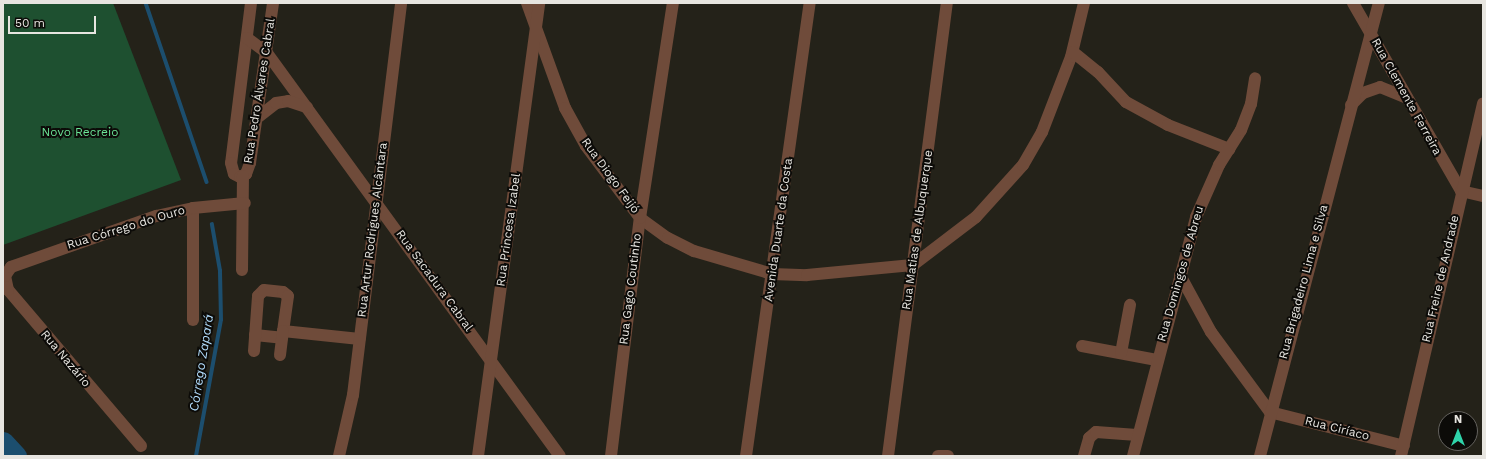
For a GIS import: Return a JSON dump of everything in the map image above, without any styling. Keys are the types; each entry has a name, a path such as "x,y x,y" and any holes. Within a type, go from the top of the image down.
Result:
{"street":[{"name":"Rua Pedro Álvares Cabral","path":"243,176 234,174 231,163 251,3"},
{"name":"Rua Pedro Álvares Cabral","path":"242,270 245,203 243,176 250,163 273,3"},
{"name":"Rua Artur Rodrigues Alcântara","path":"339,456 353,395 401,3"},
{"name":"Rua Diogo Feijó","path":"527,3 568,114 606,175 640,218 668,238 694,251 772,274 807,276 913,264"},
{"name":"Rua Princesa Izabel","path":"478,456 539,3"},
{"name":"Rua Gago Coutinho","path":"611,456 640,218 673,3"},
{"name":"Avenida Duarte da Costa","path":"746,456 810,3"},
{"name":"Rua Matias de Albuquerque","path":"888,456 947,3"},
{"path":"913,264 976,217 1023,165 1042,132 1073,52 1084,3"},
{"name":"Rua Clemente Ferreira","path":"1353,3 1405,97 1461,191"},
{"name":"Rua Brigadeiro Lima e Silva","path":"1260,456 1270,412 1369,31 1379,3"},
{"name":"Rua Sacadura Cabral","path":"247,38 267,53 560,456"},
{"path":"1073,52 1098,72 1126,102 1168,125 1229,149"},
{"name":"Rua Domingos de Abreu","path":"1133,456 1137,434 1196,216 1251,104 1255,78"},
{"path":"1349,108 1370,89 1389,88 1405,97"},
{"path":"257,118 276,104 288,101 307,107"},
{"name":"Rua Freire de Andrade","path":"1402,451 1461,191 1483,103"},
{"path":"1461,191 1483,196"},
{"name":"Rua Córrego do Ouro","path":"11,267 63,246 193,208 245,203"},
{"path":"193,208 193,320"},
{"name":"Rua Nazário","path":"11,267 5,276 8,290 140,446"},
{"path":"1180,275 1211,332 1270,412"},
{"path":"254,351 258,296 264,290 283,292 288,296 280,355"},
{"path":"1121,353 1130,305"},
{"path":"255,335 360,339"},
{"path":"1082,346 1157,360"},
{"name":"Rua Ciríaco","path":"1270,412 1402,451"},
{"path":"1084,456 1089,438 1096,432 1137,434"},
{"path":"938,456 948,456"}],"green space":[{"name":"Novo Recreio","path":"3,3 113,3 181,180 3,245"}],"waterway":[{"name":"Córrego Zapará","path":"146,3 207,182"},
{"name":"Córrego Zapará","path":"196,456 221,320 220,271 212,225"},
{"path":"3,442 16,456"}]}
